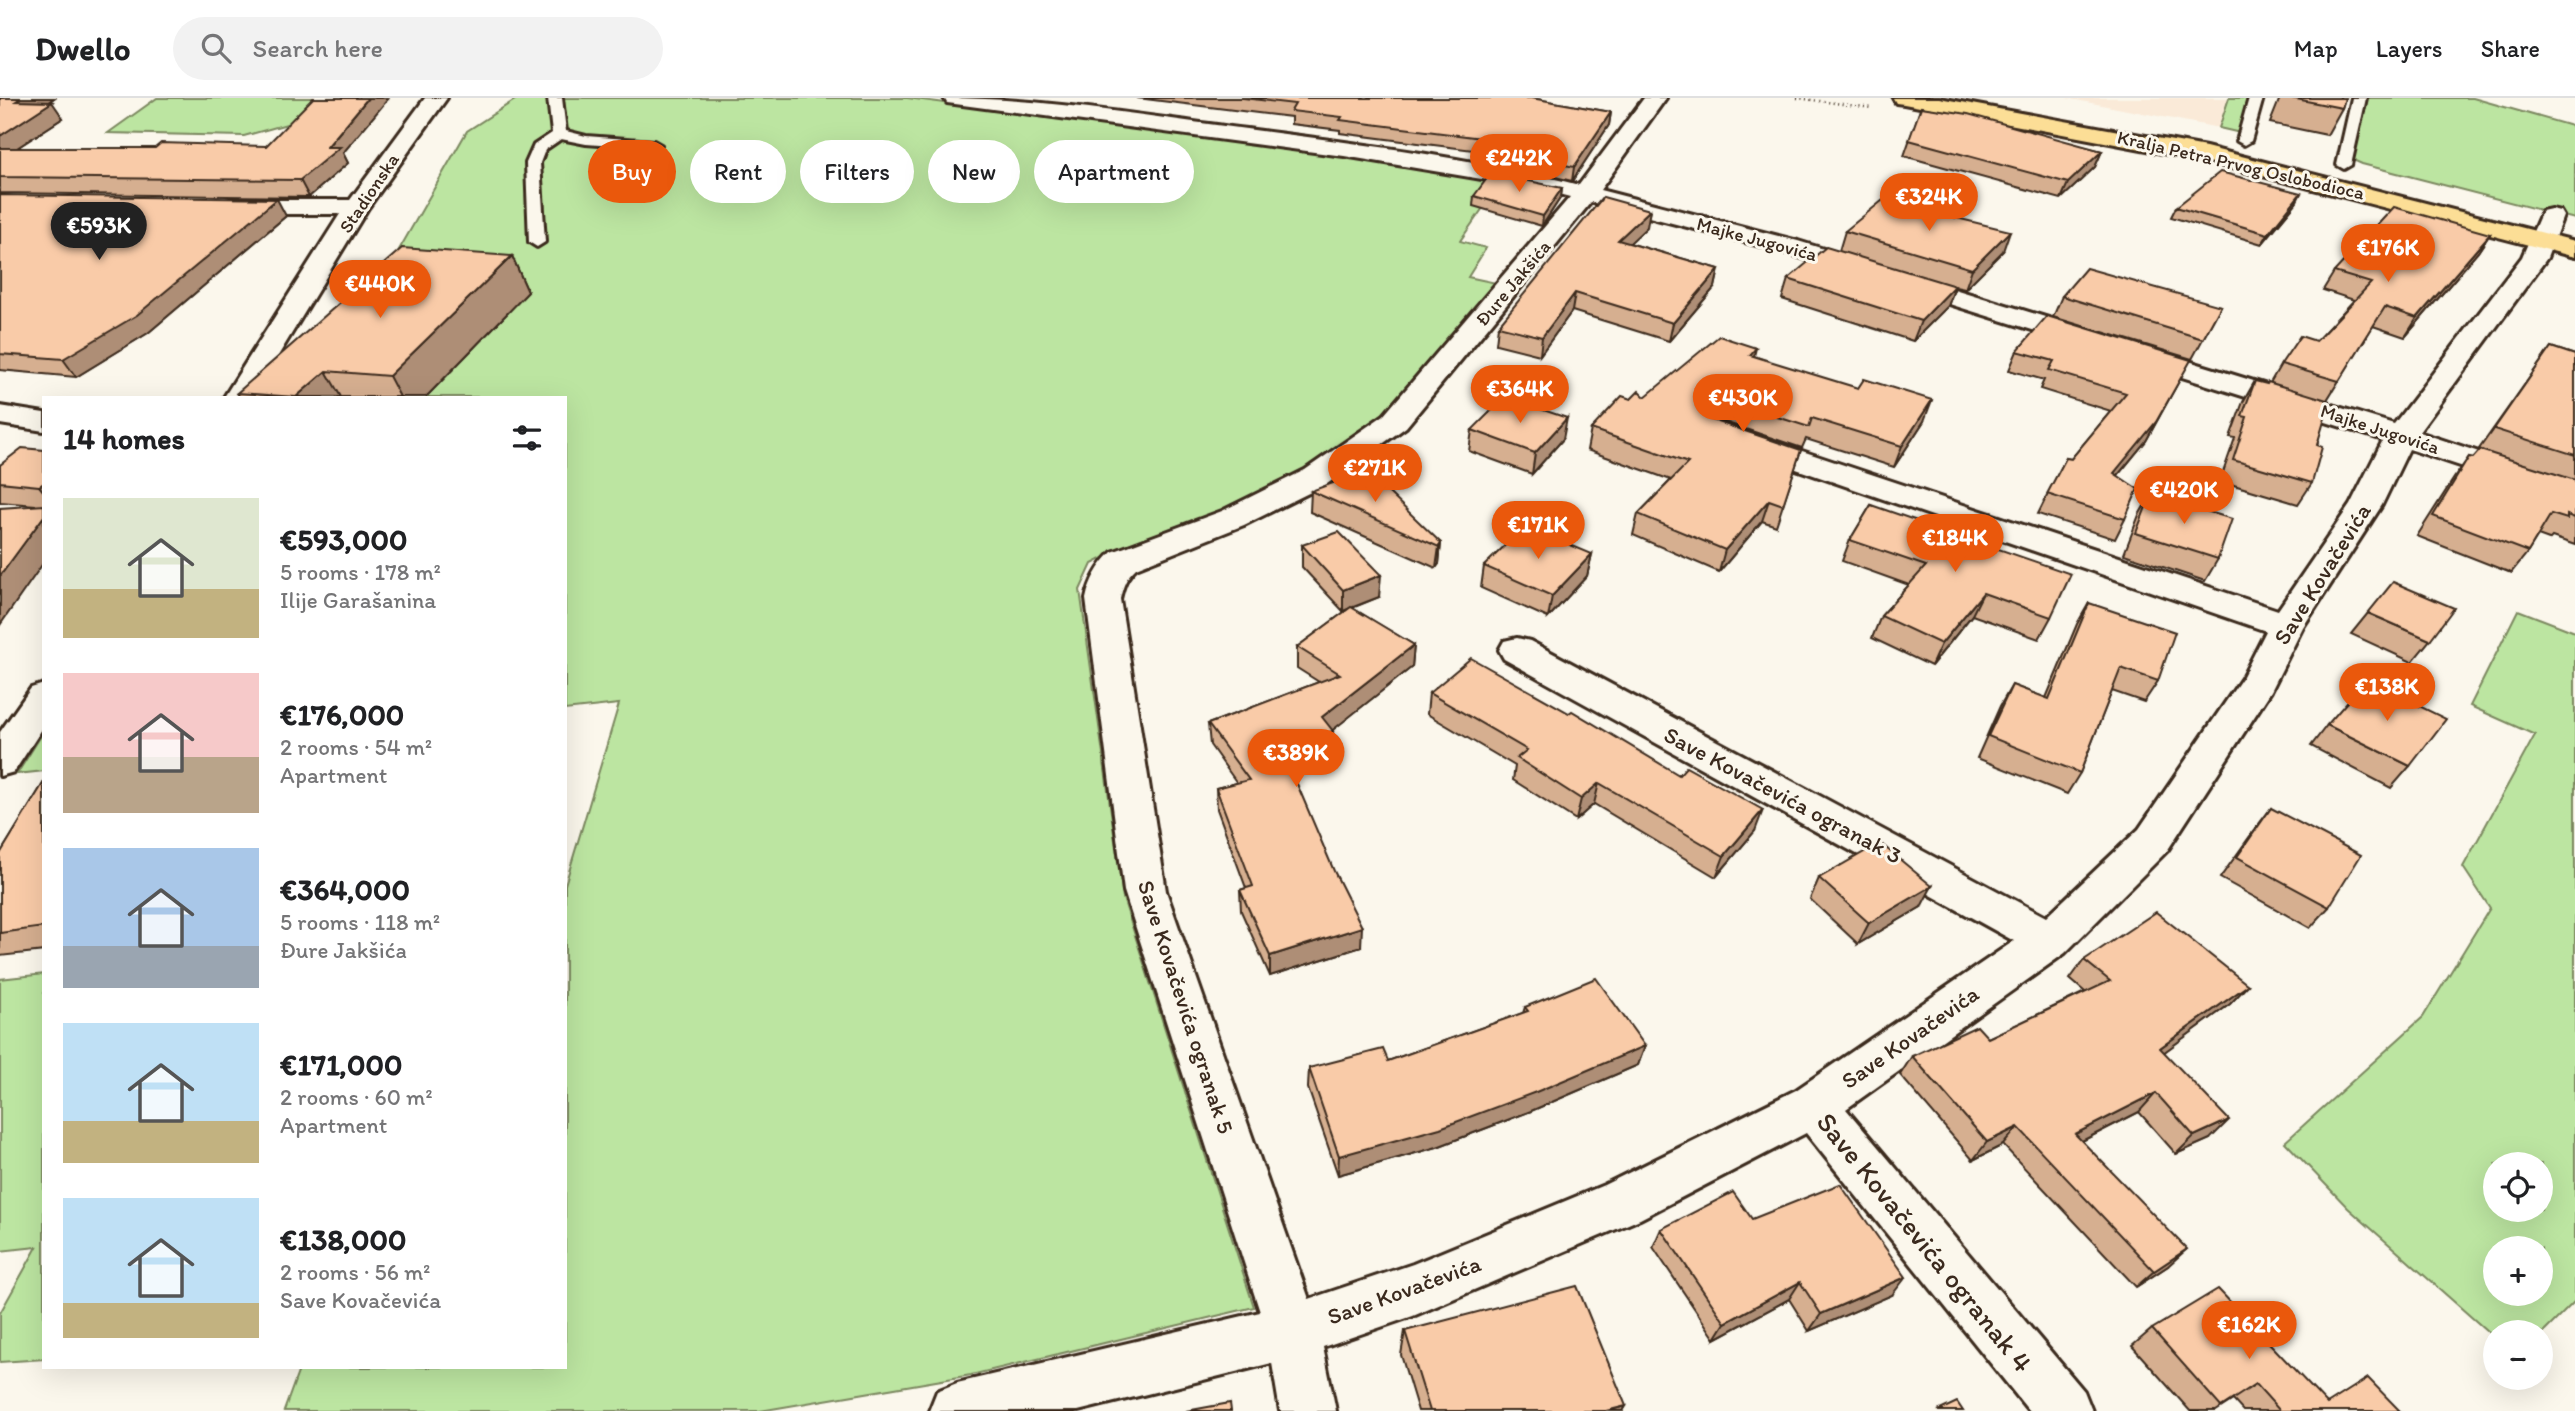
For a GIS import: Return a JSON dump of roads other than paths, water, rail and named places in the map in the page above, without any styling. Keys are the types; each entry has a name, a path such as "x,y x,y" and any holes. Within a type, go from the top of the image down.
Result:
{"main road":[{"name":"Kralja Petra Prvog Oslobodioca","path":"1904,98 2206,154 2554,228"},
{"name":"Kralja Petra Prvog Oslobodioca","path":"2164,124 2267,146"},
{"name":"Kralja Petra Prvog Oslobodioca","path":"2333,162 2371,172"}],"street":[{"name":"Stadionska","path":"239,396 357,207 436,98"},
{"name":"Majke Jugovića","path":"955,98 1344,149 1536,181 1789,246 2402,435 2575,494"},
{"name":"Đure Jakšića","path":"1114,675 1104,599 1111,572 1124,560 1233,518 1316,477 1395,421 1465,341 1585,193 1654,98"},
{"path":"207,207 357,207"},
{"name":"Save Kovačevića","path":"957,1411 1293,1331 1413,1290 1622,1202 1813,1105 2050,940 2153,840 2258,682 2286,625 2366,505 2402,435 2507,297 2554,228"},
{"path":"0,415 42,422"},
{"path":"1717,432 2286,625"},
{"name":"Save Kovačevića ogranak 3","path":"1517,650 2050,940"},
{"name":"Save Kovačevića ogranak 5","path":"1114,675 1144,891 1293,1331 1308,1411"},
{"path":"0,762 42,700"},
{"name":"Save Kovačevića ogranak 4","path":"1813,1105 2064,1411"}],"lane":[{"path":"555,98 559,134"},
{"path":"2244,141 2256,98"},
{"path":"2333,162 2359,98"},
{"path":"537,242 533,163 539,148 559,134 588,140"}]}
